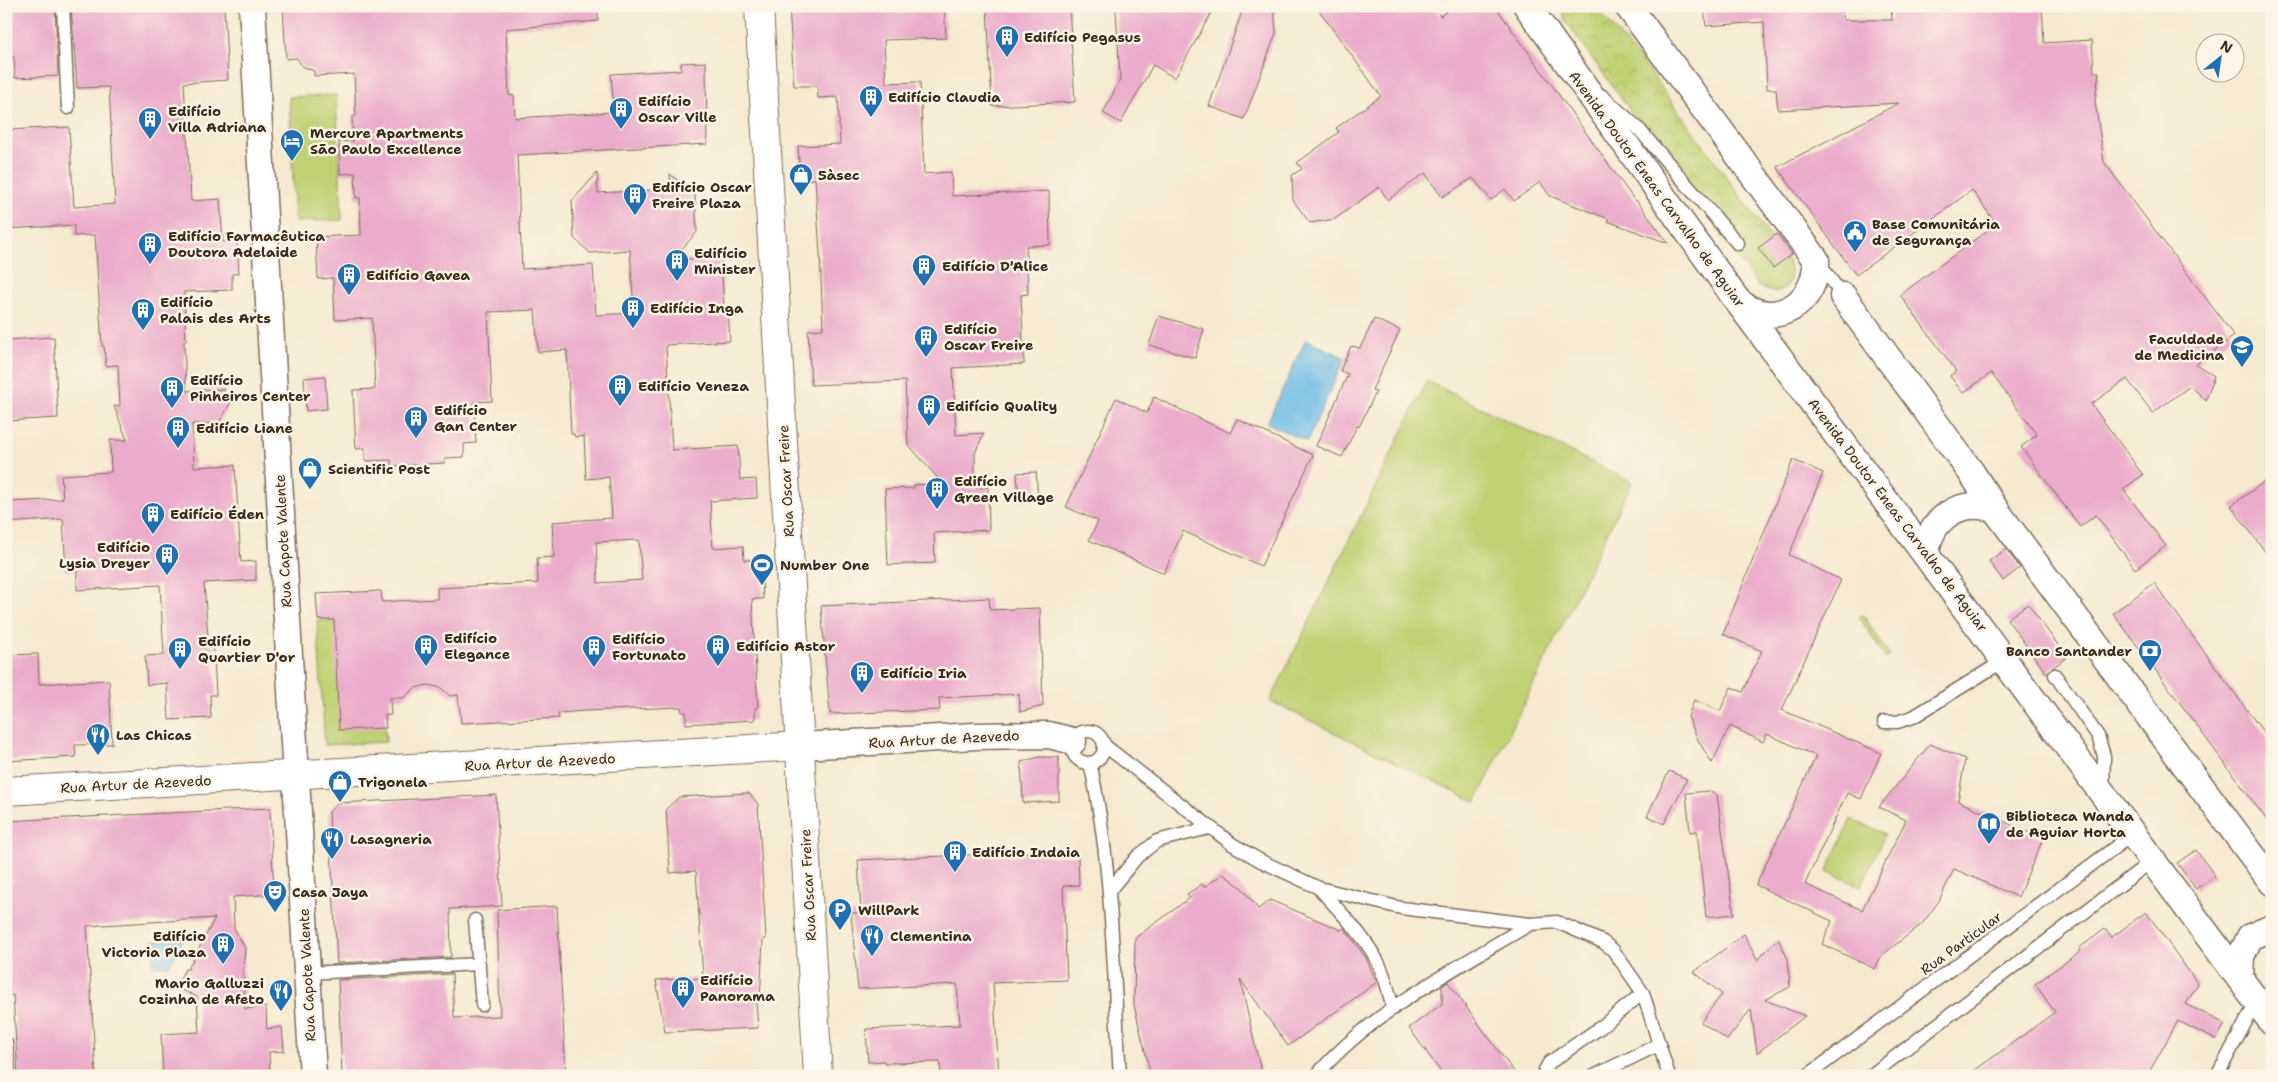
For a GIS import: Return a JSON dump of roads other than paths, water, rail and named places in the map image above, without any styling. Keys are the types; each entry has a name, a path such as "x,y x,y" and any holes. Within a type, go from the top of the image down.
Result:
{"street":[{"name":"Rua Capote Valente","path":"252,6 313,1076"},
{"name":"Rua Oscar Freire","path":"760,6 818,1076"},
{"name":"Avenida Doutor Eneas Carvalho de Aguiar","path":"1527,6 1736,299 2240,979 2264,1004 2272,1022"},
{"path":"1546,6 1544,24 1547,35"},
{"path":"1628,6 1816,260 1815,278 1808,294 1795,306 1786,310 1769,313 1760,312 1743,305 1736,299"},
{"path":"1843,296 1996,509 2272,882"},
{"path":"1926,555 1933,529 1944,516 1969,506 1978,505 1996,509"},
{"name":"Rua Artur de Azevedo","path":"6,791 975,736 1049,735 1073,741"},
{"path":"2240,979 2241,956 2250,937 2272,928"}],"lane":[{"path":"63,6 68,108"},
{"path":"1580,82 1603,96 1637,127 1738,244"},
{"path":"1816,260 1843,296"},
{"path":"1884,722 1897,722 1913,717 2005,660"},
{"path":"2055,674 2098,736 2104,756 2103,793"},
{"path":"1104,745 1099,759 1090,763 1082,762 1075,757 1072,749 1073,741 1080,734 1090,732 1099,736 1104,745 1232,844 1261,861 1319,888 1401,908 1530,924 1557,922 1589,934 1603,942 1614,950 1643,993 1669,1076"},
{"path":"1090,763 1098,800 1109,890 1120,1076"},
{"path":"1109,890 1137,857 1157,841 1210,828"},
{"name":"Rua Particular","path":"1807,1076 2133,834"},
{"path":"1870,1076 2153,860"},
{"path":"1319,888 1379,963 1386,982 1392,1009"},
{"path":"475,920 482,1004"},
{"path":"1316,1076 1342,1048 1392,1009 1530,924"},
{"path":"307,973 479,964"},
{"path":"1546,1076 1544,1070 1549,1063 1601,1027 1643,993"},
{"path":"2217,1076 2264,1004"},
{"path":"6,1043 9,1076"},
{"path":"1594,1076 1660,1044"}],"water":[{"path":"1306,339 1345,358 1307,442 1267,423"},
{"path":"170,930 184,938 169,966 153,966 152,941 164,941"}],"place":[{"name":"Edifício Pegasus","path":"1007,58"},
{"name":"Edifício Claudia","path":"871,118"},
{"name":"Edifício Oscar Ville","path":"621,130"},
{"name":"Edifício Villa Adriana","path":"150,140"},
{"name":"Mercure Apartments São Paulo Excellence","path":"292,162"},
{"name":"5àsec","path":"801,196"},
{"name":"Edifício Oscar Freire Plaza","path":"635,216"},
{"name":"Base Comunitária de Segurança","path":"1855,253"},
{"name":"Edifício Farmacêutica Doutora Adelaide","path":"150,265"},
{"name":"Edifício Minister","path":"677,282"},
{"name":"Edifício D'Alice","path":"924,287"},
{"name":"Edifício Gavea","path":"349,296"},
{"name":"Edifício Inga","path":"633,329"},
{"name":"Edifício Palais des Arts","path":"143,331"},
{"name":"Edifício Oscar Freire","path":"926,358"},
{"name":"Faculdade de Medicina","path":"2242,368"},
{"name":"Edifício Veneza","path":"620,407"},
{"name":"Edifício Pinheiros Center","path":"172,409"},
{"name":"Edifício Quality","path":"929,427"},
{"name":"Edifício Gan Center","path":"416,439"},
{"name":"Edifício Liane","path":"178,449"},
{"name":"Scientific Post","path":"310,490"},
{"name":"Edifício Green Village","path":"937,510"},
{"name":"Edifício Éden","path":"153,535"},
{"name":"Edifício Lysia Dreyer","path":"167,576"},
{"name":"Number One","path":"762,586"},
{"name":"Edifício Elegance","path":"426,667"},
{"name":"Edifício Astor","path":"718,667"},
{"name":"Edifício Fortunato","path":"594,668"},
{"name":"Edifício Quartier D'or","path":"180,670"},
{"name":"Banco Santander","path":"2150,672"},
{"name":"Edifício Iria","path":"862,694"},
{"name":"Las Chicas","path":"98,756"},
{"name":"Trigonela","path":"340,803"},
{"name":"Biblioteca Wanda de Aguiar Horta","path":"1989,845"},
{"name":"Lasagneria","path":"332,860"},
{"name":"Edifício Indaia","path":"955,873"},
{"name":"Casa Jaya","path":"275,913"},
{"name":"WillPark","path":"840,931"},
{"name":"Clementina","path":"872,957"},
{"name":"Edifício Victoria Plaza","path":"223,965"},
{"name":"Edifício Panorama","path":"683,1009"},
{"name":"Mario Galluzzi Cozinha de Afeto","path":"281,1012"}]}
